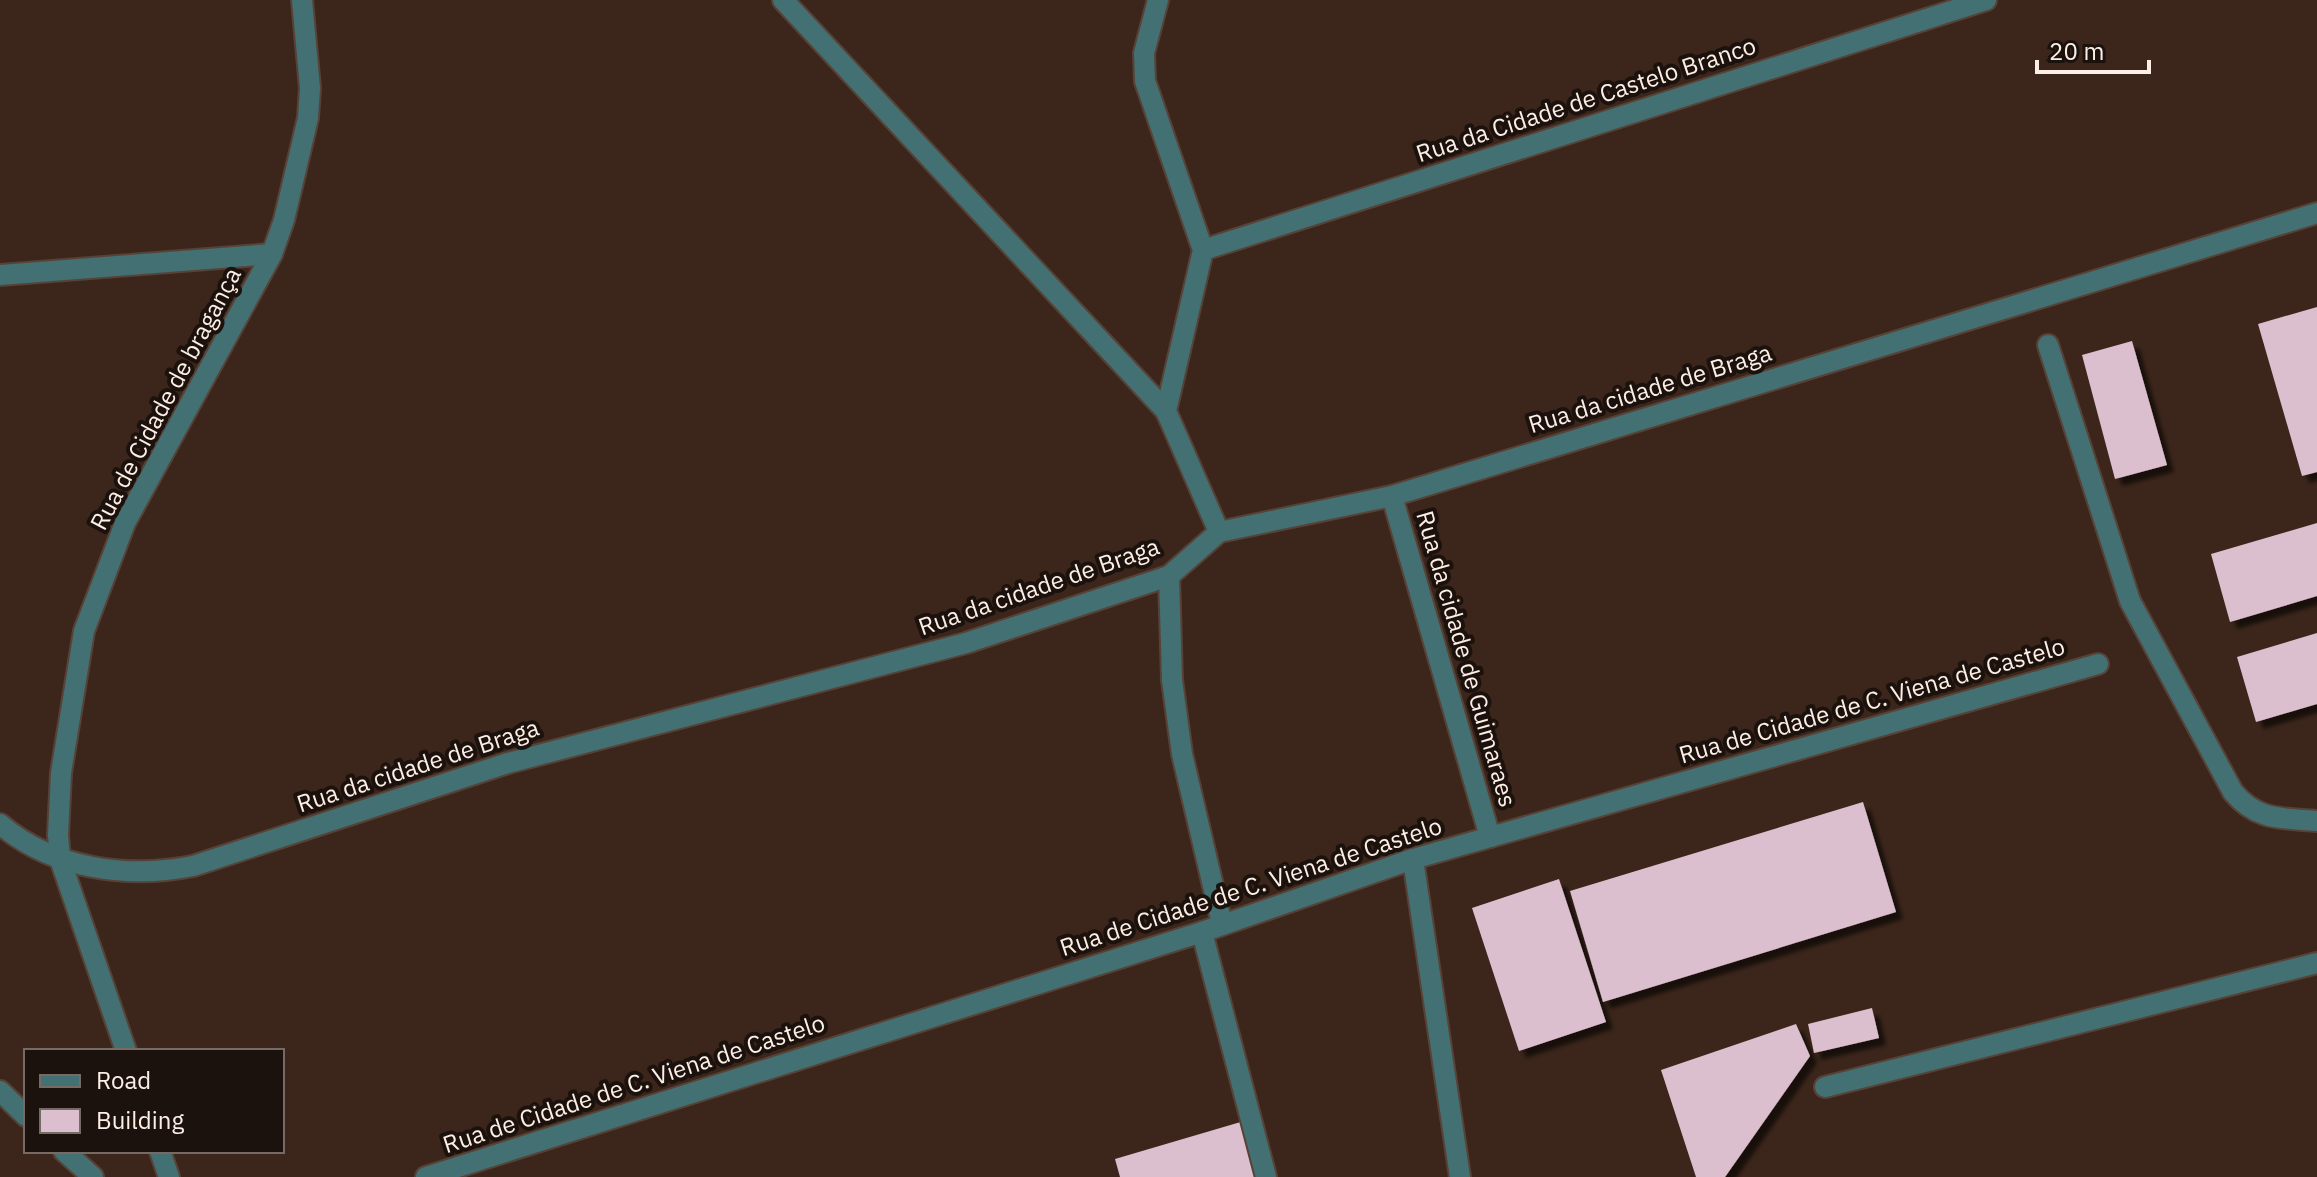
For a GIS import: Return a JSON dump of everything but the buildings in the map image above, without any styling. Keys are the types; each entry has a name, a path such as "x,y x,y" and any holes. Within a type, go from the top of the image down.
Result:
{"street":[{"name":"Rua de Cidade de bragança","path":"125,1049 60,859 61,773 84,631 125,523 272,254 298,167 308,118 310,88 302,0"},
{"path":"783,0 1166,411 1219,532"},
{"path":"1158,0 1144,53 1145,81 1203,250 1166,411"},
{"name":"Rua da Cidade de Castelo Branco","path":"1203,250 1986,0"},
{"name":"Rua da cidade de Braga","path":"0,824 26,842 60,859 113,871 162,872 193,866 508,763 966,643 1169,576 1219,532 1392,496 2317,213"},
{"path":"0,275 272,254"},
{"path":"2048,345 2130,601 2233,792 2244,806 2266,816 2317,821"},
{"name":"Rua da cidade de Guimaraes","path":"1392,496 1490,837"},
{"path":"1169,576 1172,680 1182,754 1222,924"},
{"name":"Rua de Cidade de C. Viena de Castelo","path":"426,1177 1202,932 1413,859 2098,664"},
{"path":"1413,859 1460,1177"},
{"path":"1202,932 1266,1177"},
{"path":"1825,1087 2317,963"},
{"path":"0,1091 24,1114"},
{"path":"66,1153 93,1177"},
{"path":"161,1153 169,1177"}]}
